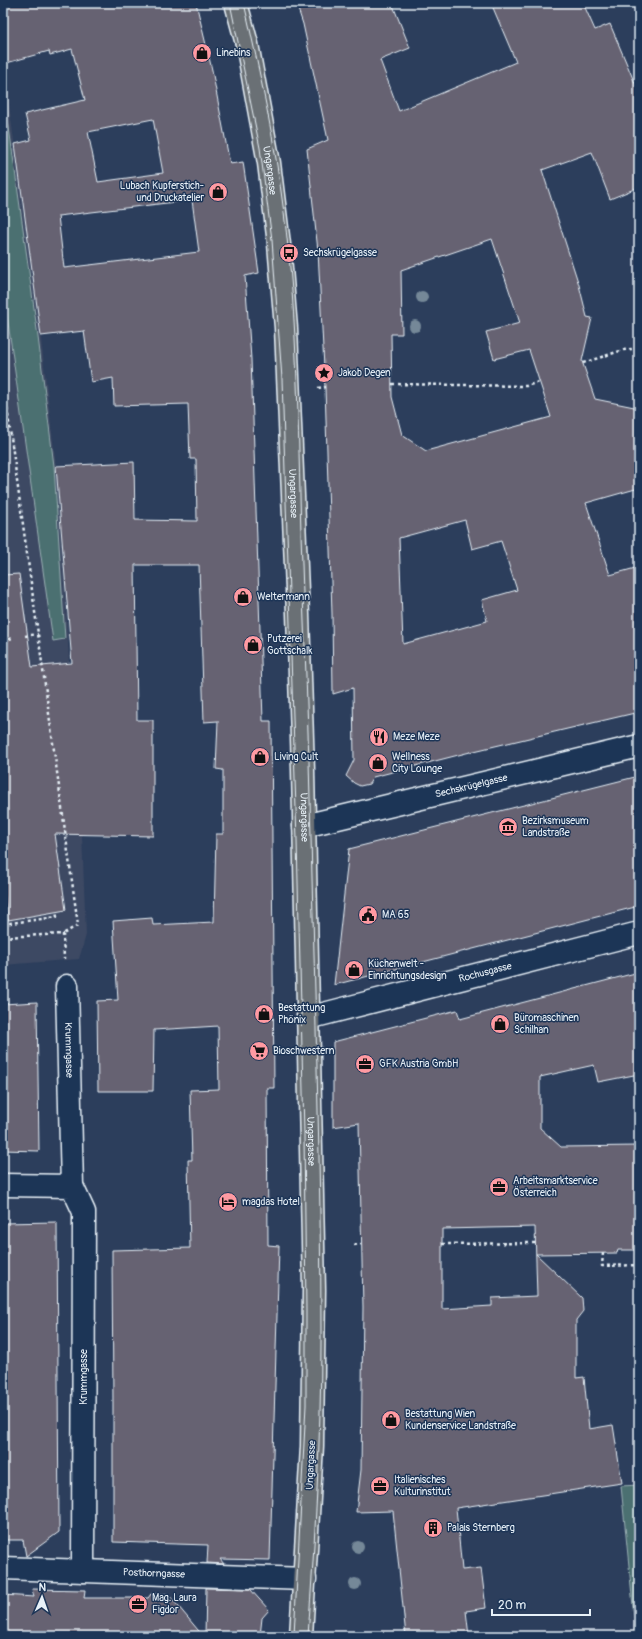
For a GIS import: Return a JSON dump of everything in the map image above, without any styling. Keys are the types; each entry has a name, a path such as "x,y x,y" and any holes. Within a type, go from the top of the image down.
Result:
{"main road":[{"name":"Ungargasse","path":"236,3 247,44 269,163 280,244 286,328 298,606 314,1290 312,1446 301,1636"}],"street":[{"name":"Sechskrügelgasse","path":"304,826 639,746"},
{"name":"Rochusgasse","path":"308,1018 639,933"},
{"name":"Krummgasse","path":"67,986 72,1186 84,1212 83,1571"},
{"path":"3,1185 72,1186"},
{"name":"Posthorngasse","path":"3,1568 305,1579"}],"path":[{"path":"583,363 624,350 639,348"},
{"path":"3,379 78,925 63,934 3,937"},
{"path":"392,384 526,386 539,382"},
{"path":"25,636 38,634"},
{"path":"3,640 14,638"},
{"path":"3,924 57,917 56,912"},
{"path":"63,934 67,986"},
{"path":"442,1244 535,1243"},
{"path":"354,1245 361,1244"},
{"path":"603,1253 602,1266 639,1265"}],"shaded area":[{"path":"3,62 37,305 56,466 64,560 72,720 82,836 86,935 79,959 3,965"}],"green space":[{"path":"3,84 38,337 54,466 65,639 53,641 3,287"},
{"path":"639,1485 639,1636 636,1636 621,1486"}],"building":[{"path":"3,3 196,3 212,70 230,164 243,162 259,273 245,276 251,359 263,721 271,721 274,1088 267,1088 268,1245 279,1246 270,1560 220,1559 224,1564 207,1563 208,1545 113,1542 112,1250 190,1248 188,1160 192,1160 190,1090 219,1089 218,1026 154,1030 153,1091 98,1091 97,1001 118,1000 113,921 152,918 153,925 214,922 216,834 223,834 223,770 216,769 218,721 204,722 199,565 135,565 137,720 153,720 153,836 55,834 66,910 8,920 3,884 3,575 19,574 32,667 72,663 56,466 134,462 135,520 197,521 196,459 190,459 188,404 114,406 113,378 91,382 84,331 41,336 15,144 31,140 25,114 85,100 72,49 50,55 49,51 3,64","holes":["153,119 163,173 98,182 88,132","192,200 199,252 64,268 58,216"]},
{"path":"296,3 392,3 410,48 380,60 399,111 516,62 491,3 583,3 595,30 610,24 639,93 639,187 610,199 592,152 542,170 579,285 587,317 592,318 582,361 595,399 639,408 639,488 586,503 610,575 639,567 639,712 474,751 373,777 369,784 360,786 346,776 354,760 353,688 333,694 325,387 318,251 307,149 328,140 303,24","holes":["492,239 520,323 486,332 494,359 529,350 551,417 426,451 402,435 392,397 391,334 402,334 401,270","465,520 472,549 501,541 517,590 482,600 487,621 403,644 399,538"]},
{"path":"639,776 639,906 334,985 349,849"},
{"path":"639,972 639,1074 598,1082 594,1065 540,1077 540,1128 561,1147 639,1146 639,1250 618,1250 617,1253 536,1254 582,1298 583,1311 576,1320 576,1378 584,1377 589,1429 613,1425 622,1483 456,1508 462,1570 481,1568 486,1608 466,1611 469,1636 406,1636 393,1511 356,1512 361,1470 363,1307 359,1123 333,1127 333,1042 457,1010 460,1019","holes":["535,1227 537,1296 492,1298 492,1306 442,1309 442,1229"]},
{"path":"37,1002 39,1151 3,1150 3,1004"},
{"path":"57,1222 59,1532 26,1556 23,1540 3,1540 3,1223"},
{"path":"206,1588 250,1589 269,1610 262,1618 260,1636 205,1636"},
{"path":"32,1589 85,1590 84,1598 148,1598 151,1594 168,1594 203,1636 3,1636 3,1595 34,1597"}],"tram line":[{"path":"230,3 260,148 272,240 282,379 297,840 304,1134 306,1310 306,1405 294,1636"},
{"path":"244,3 267,108 284,213 289,253 297,373 318,1089 321,1277 319,1451 308,1636"}],"place":[{"name":"Linebins","path":"202,53"},
{"name":"Lubach Kupferstich- und Druckatelier","path":"218,192"},
{"name":"Sechskrügelgasse","path":"289,253"},
{"name":"Jakob Degen","path":"324,373"},
{"name":"Weltermann","path":"243,597"},
{"name":"Putzerei Gottschalk","path":"253,645"},
{"name":"Meze Meze","path":"379,737"},
{"name":"Living Cult","path":"260,757"},
{"name":"Wellness City Lounge","path":"378,763"},
{"name":"Bezirksmuseum Landstraße","path":"508,827"},
{"name":"MA 65","path":"368,915"},
{"name":"Küchenwelt - Einrichtungsdesign","path":"354,970"},
{"name":"Bestattung Phönix","path":"264,1014"},
{"name":"Büromaschinen Schilhan","path":"500,1024"},
{"name":"Bioschwestern","path":"259,1051"},
{"name":"GFK Austria GmbH","path":"365,1064"},
{"name":"Arbeitsmarktservice Österreich","path":"499,1187"},
{"name":"magdas Hotel","path":"228,1202"},
{"name":"Bestattung Wien Kundenservice Landstraße","path":"391,1420"},
{"name":"Italienisches Kulturinstitut","path":"380,1486"},
{"name":"Palais Sternberg","path":"433,1528"},
{"name":"Mag. Laura Figdor","path":"138,1604"}]}
